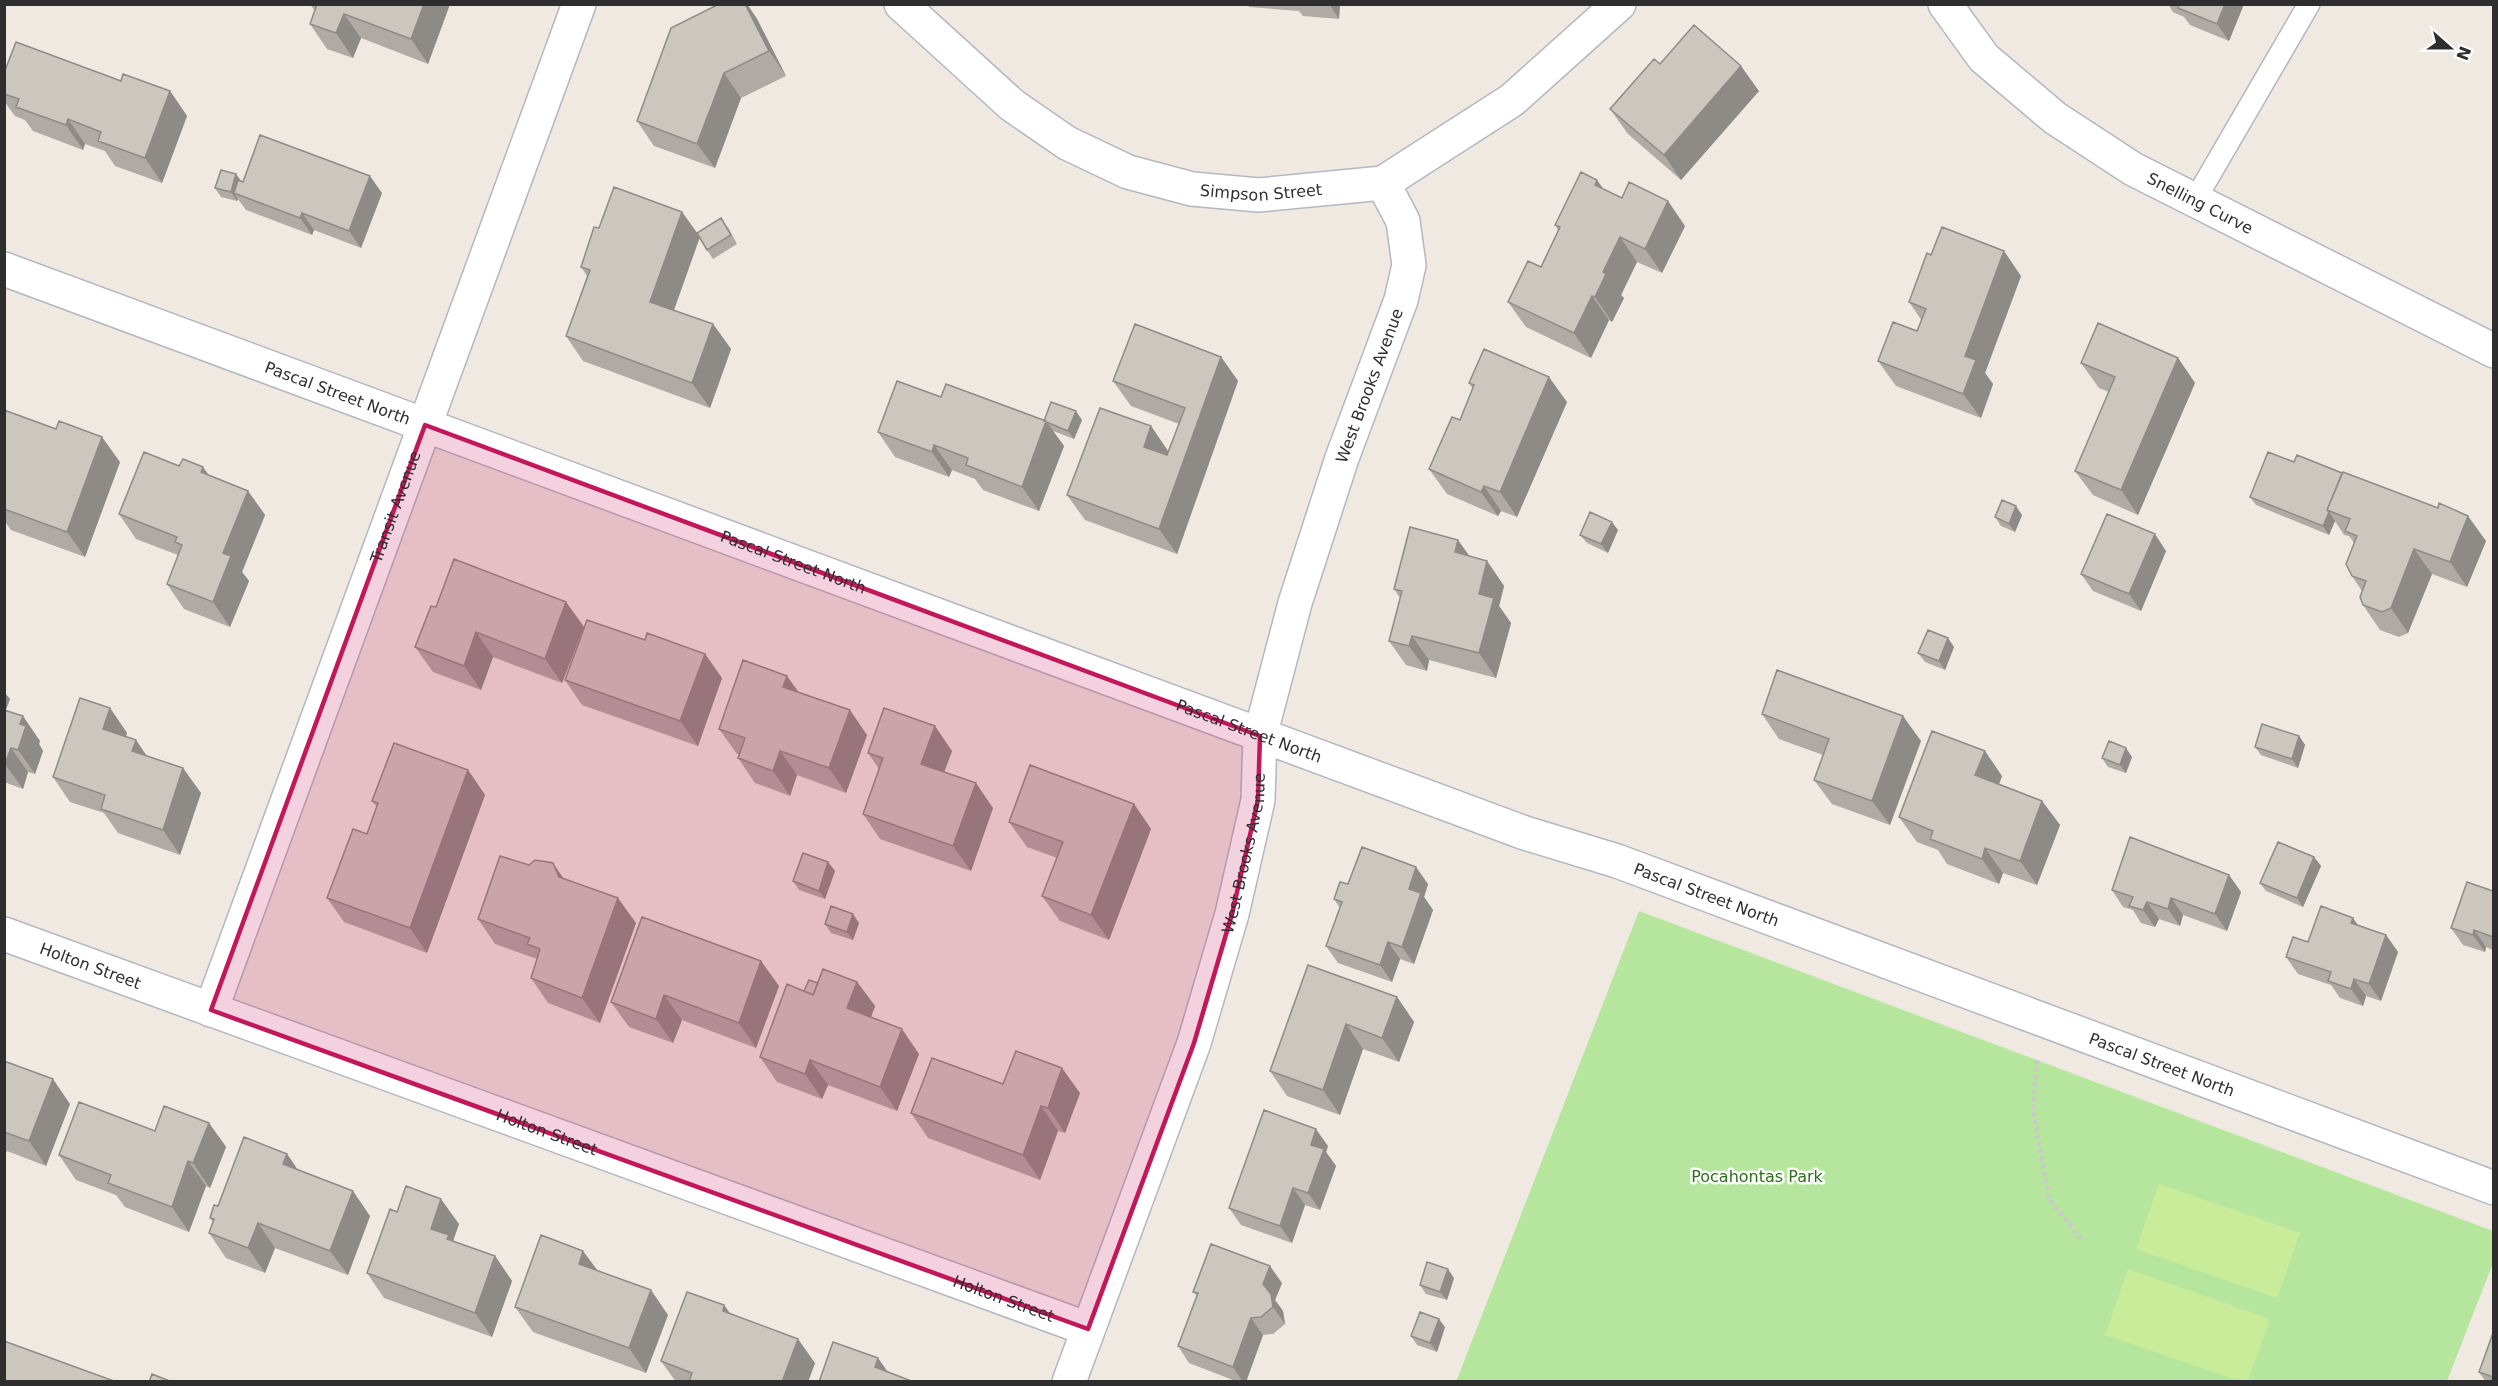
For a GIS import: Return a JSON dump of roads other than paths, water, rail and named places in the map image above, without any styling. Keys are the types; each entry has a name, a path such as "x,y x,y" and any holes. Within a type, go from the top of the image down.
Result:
{"street":[{"name":"Transit Avenue","path":"211,1010 579,4"},
{"name":"Simpson Street","path":"901,4 1012,105 1067,144 1128,172 1192,189 1259,195 1383,183 1512,100 1619,4"},
{"name":"Snelling Curve","path":"1945,4 1984,58 2055,118 2133,169 2493,351"},
{"name":"West Brooks Avenue","path":"1069,1382 1194,1043 1232,914 1258,800 1260,736 1295,603 1342,458 1401,300 1409,266 1403,221 1383,183"},
{"name":"Pascal Street North","path":"4,269 1260,736 1525,833 1617,861 2493,1188"},
{"name":"Holton Street","path":"4,934 1088,1329"}],"lane":[{"path":"2195,200 2309,4"}],"park label":[{"name":"Pocahontas Park","path":"1757,1176"}]}
